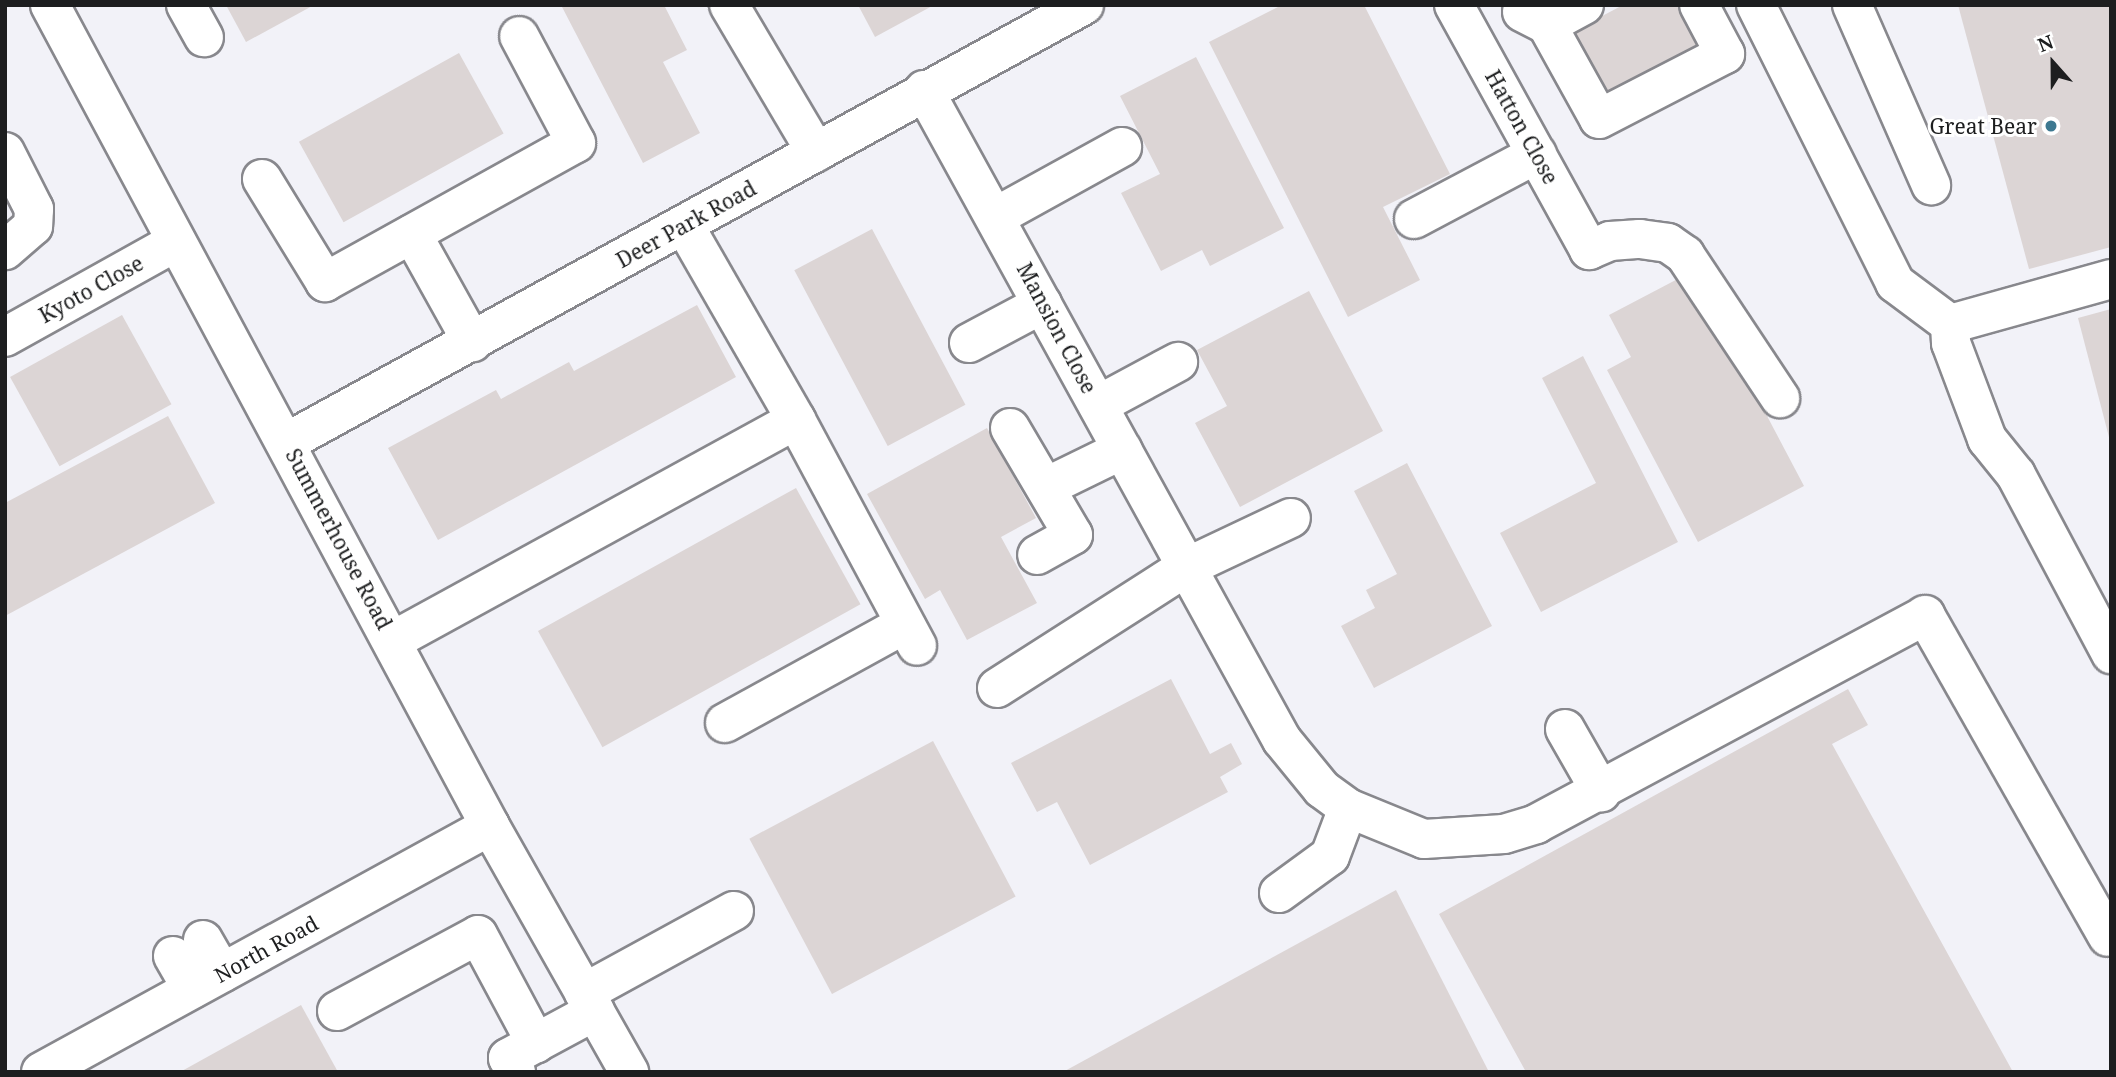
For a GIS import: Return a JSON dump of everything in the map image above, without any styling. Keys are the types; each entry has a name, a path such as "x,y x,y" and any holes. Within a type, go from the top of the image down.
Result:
{"street":[{"name":"Summerhouse Road","path":"50,5 176,242 394,640 490,826 629,1072"},
{"path":"729,5 816,152"},
{"name":"Deer Park Road","path":"287,442 924,90 1084,5"},
{"path":"1463,21 1584,5"},
{"path":"1531,14 1599,119 1726,54 1699,5"},
{"path":"1756,5 1895,283 1950,324"},
{"path":"1852,5 1931,185"},
{"name":"Hatton Close","path":"1463,21 1589,250 1611,241 1640,239 1668,243 1685,255 1780,398"},
{"path":"262,179 325,282 576,143 519,36"},
{"name":"Mansion Close","path":"924,90 997,216 1185,568 1282,740 1322,789 1348,808 1424,839 1504,834 1536,824 1601,792 1926,615 2108,937"},
{"path":"997,216 1122,147"},
{"path":"5,152 34,209 33,226 5,250"},
{"path":"1414,219 1536,154"},
{"path":"684,225 796,420 911,635 724,723"},
{"path":"412,234 472,342"},
{"name":"Kyoto Close","path":"5,337 176,242"},
{"path":"1950,324 2111,279"},
{"path":"969,343 1042,304"},
{"path":"1950,324 1951,343 1987,439 2016,475 2111,654"},
{"path":"1098,405 1178,362"},
{"path":"394,640 796,420"},
{"path":"1010,428 1073,535 1037,555"},
{"path":"1046,487 1122,450"},
{"path":"997,688 1185,568 1291,518"},
{"path":"1566,729 1601,792"},
{"path":"1279,893 1330,856 1348,808"},
{"name":"North Road","path":"41,1072 490,826"},
{"path":"337,1011 478,935 526,1057 590,1002 734,911"},
{"path":"188,948 207,981"}],"building":[{"path":"226,5 314,5 246,42"},
{"path":"561,5 664,5 687,50 663,62 700,133 643,163"},
{"path":"858,5 934,5 875,37"},
{"path":"1282,5 1364,5 1450,174 1383,207 1420,280 1348,317 1209,42"},
{"path":"1623,5 1687,5 1708,47 1604,100 1570,33"},
{"name":"Great Bear","path":"1958,5 2111,5 2111,247 2029,269"},
{"path":"459,53 504,133 344,222 299,142"},
{"path":"1196,57 1284,228 1210,266 1202,250 1161,271 1121,193 1160,174 1120,96"},
{"path":"872,229 965,405 888,446 794,270"},
{"path":"1691,272 1804,486 1698,542 1607,370 1631,357 1609,315"},
{"path":"1309,291 1383,431 1240,507 1195,423 1227,406 1197,350"},
{"path":"697,305 736,377 438,540 388,448 496,390 501,399 569,362 574,371"},
{"path":"2111,309 2111,441 2110,441 2078,318"},
{"path":"122,315 171,404 59,466 10,377"},
{"path":"1583,356 1678,542 1541,612 1500,533 1596,483 1542,378"},
{"path":"168,416 215,503 5,616 5,503"},
{"path":"987,428 1036,518 1001,537 1037,603 967,640 940,590 925,599 867,494"},
{"path":"1407,463 1492,626 1374,688 1341,626 1375,608 1366,590 1397,574 1354,491"},
{"path":"796,488 860,604 602,747 538,631"},
{"path":"1171,679 1210,754 1231,743 1242,764 1220,777 1228,792 1090,865 1057,802 1037,812 1011,763"},
{"path":"1848,689 1868,725 1832,744 2013,1072 1526,1072 1439,914"},
{"path":"933,741 1016,896 832,994 749,839"},
{"path":"1396,890 1489,1072 1063,1072"},
{"path":"301,1005 338,1072 180,1072"}],"place":[{"name":"Great Bear","path":"2051,126"}]}
